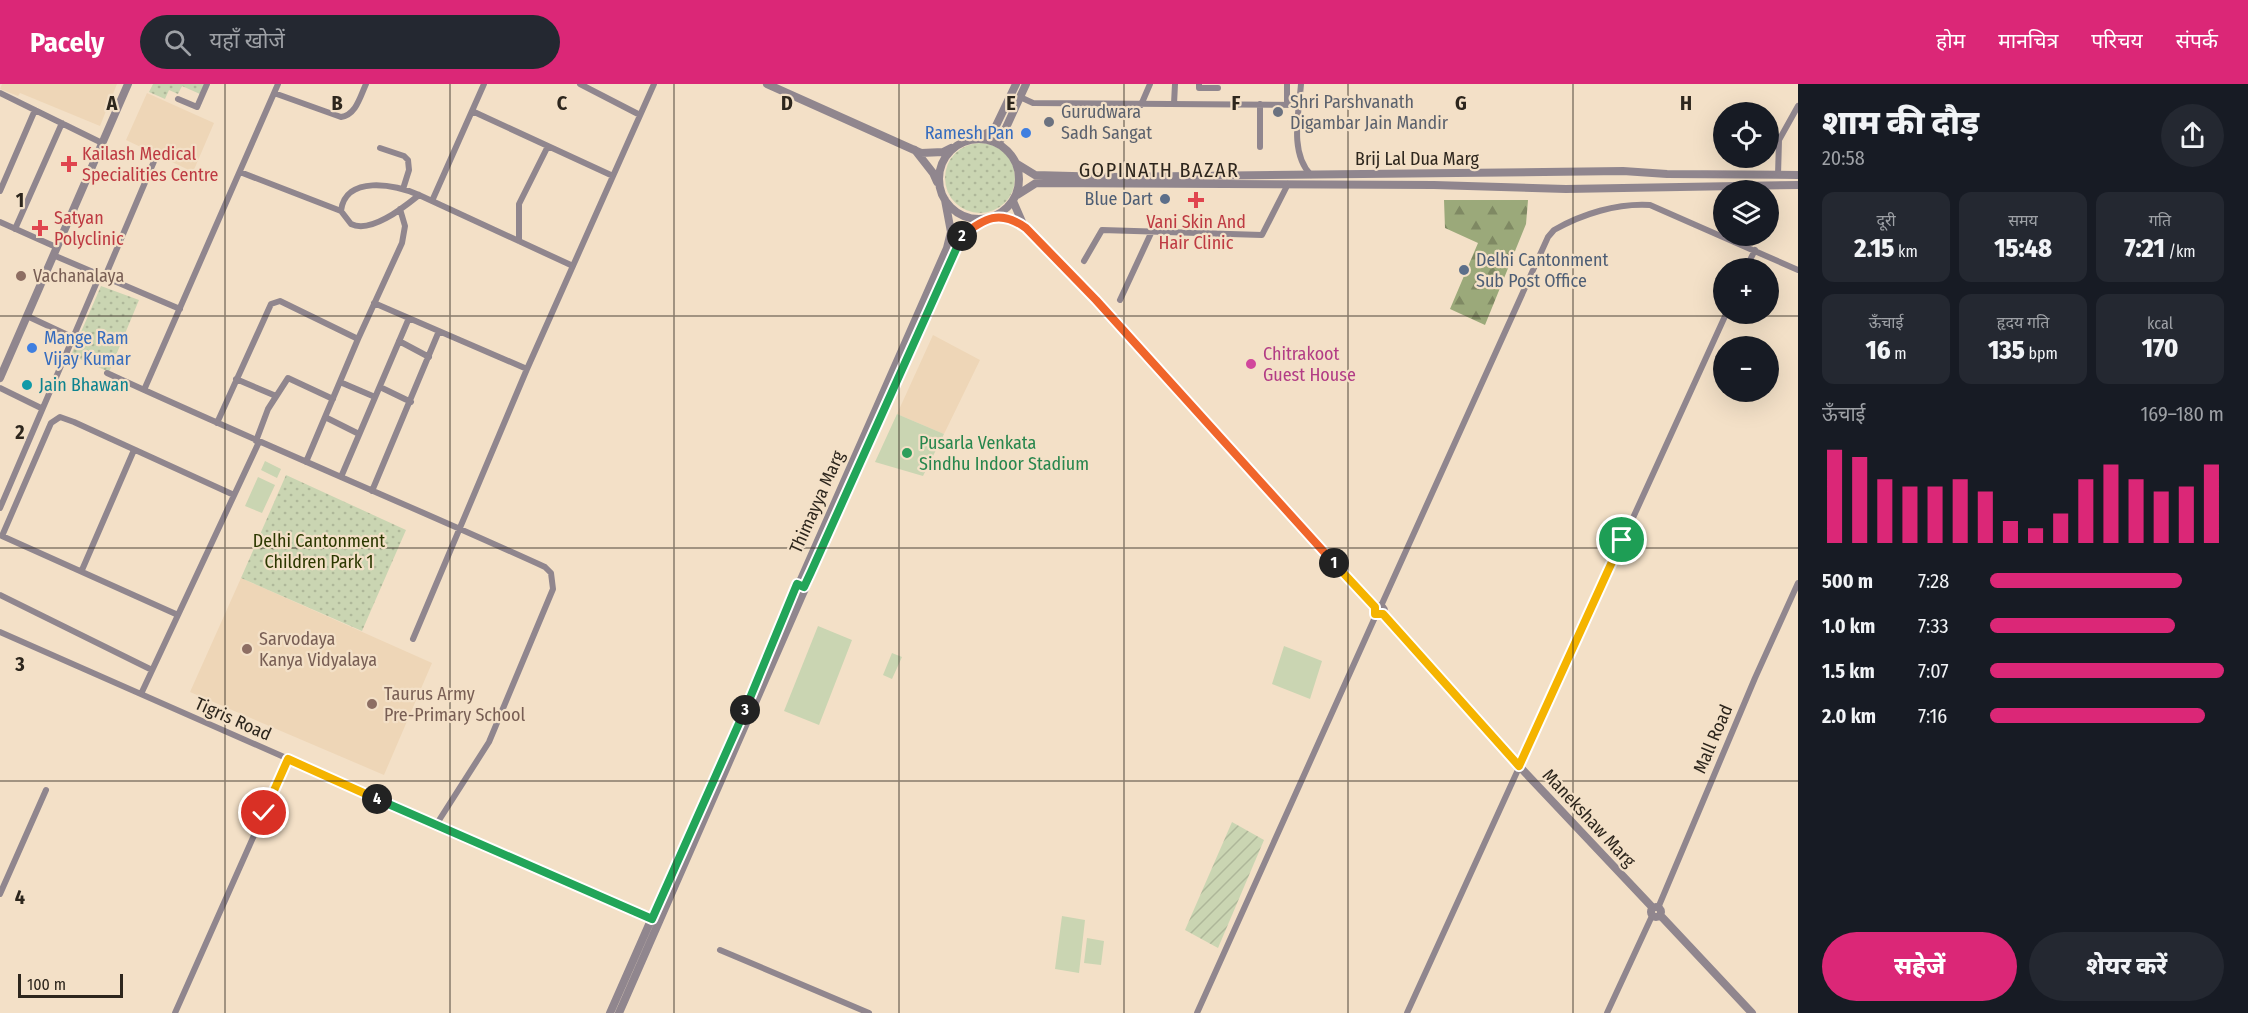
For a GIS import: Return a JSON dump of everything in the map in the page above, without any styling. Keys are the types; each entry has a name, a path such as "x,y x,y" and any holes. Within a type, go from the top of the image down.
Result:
{"street":[{"path":"0,378 128,84"},
{"path":"178,99 197,107 207,84"},
{"path":"144,390 278,84"},
{"path":"274,93 341,117 347,116 356,107 366,84"},
{"path":"432,201 484,84"},
{"path":"580,84 640,115"},
{"path":"413,639 527,369 654,84"},
{"path":"767,84 914,149 933,153 955,147 994,130 1016,84"},
{"path":"999,143 1026,84"},
{"path":"1141,105 1150,84"},
{"path":"1174,104 1175,84"},
{"path":"1287,84 1287,105"},
{"path":"1300,84 1298,147 1302,165 1311,175"},
{"path":"1192,88 1199,86 1218,88"},
{"path":"0,93 102,143"},
{"path":"1020,97 1033,103 1300,105"},
{"path":"1260,104 1260,147"},
{"path":"1778,175 1779,140 1798,106"},
{"path":"0,191 35,110"},
{"path":"472,111 613,176"},
{"path":"15,229 62,123"},
{"path":"914,149 933,172 945,200 961,215 987,218 1000,214 1036,179 1017,164 1007,149 999,143 975,139"},
{"path":"519,241 519,204 548,146"},
{"path":"941,192 940,167 955,147"},
{"path":"380,148 404,156 408,160 409,170 403,189"},
{"path":"0,508 72,337 102,278 155,159"},
{"path":"1015,198 1019,185 1017,164"},
{"name":"Brij Lal Dua Marg","path":"1036,179 1623,171 1668,174 1798,175"},
{"path":"240,172 341,211"},
{"name":"Brij Lal Dua Marg","path":"1036,179 1566,189 1798,185"},
{"path":"1084,261 1102,230 1262,235 1288,184"},
{"path":"419,195 400,209 373,223 356,227 346,220 341,211 343,200 348,193 360,188 381,185 403,189 419,195 573,266"},
{"name":"Manekshaw Marg","path":"1015,198 1026,228"},
{"name":"Thimayya Marg","path":"610,1013 947,248 951,232 945,200"},
{"path":"1197,1013 1533,269 1554,230 1612,208 1632,204 1650,205 1798,270"},
{"path":"306,462 402,243 405,226 400,209"},
{"name":"Manekshaw Marg","path":"987,218 1013,219 1026,228 1096,300 1519,766 1752,1013"},
{"name":"Thimayya Marg","path":"620,1013 800,585 953,251 963,236 987,218"},
{"path":"0,222 102,278 180,309"},
{"path":"1120,300 1152,231"},
{"path":"1751,258 1755,250"},
{"path":"217,423 271,304 274,302 280,302 358,339"},
{"path":"374,303 527,369"},
{"path":"27,316 72,337"},
{"path":"341,477 409,318"},
{"path":"1407,1013 1721,324"},
{"path":"372,491 439,331"},
{"path":"399,341 429,357"},
{"path":"107,373 258,442 460,528 545,567 554,581 526,656 489,742 436,825"},
{"path":"141,694 258,442 264,417 286,380 290,378 333,399"},
{"path":"236,379 276,396"},
{"path":"340,382 375,397"},
{"path":"380,387 411,402"},
{"path":"0,388 41,408"},
{"path":"325,417 359,434"},
{"path":"178,615 82,570 1,538 46,433 55,418 74,422 234,495"},
{"path":"82,570 134,450"},
{"name":"Mall Road","path":"1607,1013 1656,912 1755,678 1798,583"},
{"path":"0,596 152,670"},
{"name":"Tigris Road","path":"0,632 652,919"},
{"path":"175,1013 288,759"},
{"path":"0,894 46,790"},
{"path":"720,950 869,1013"}],"shaded area":[{"path":"2,84 117,84 100,126 20,93 18,96 0,89"},
{"path":"147,93 214,123 193,172 126,140"},
{"path":"933,335 980,360 944,434 897,414"},
{"path":"241,578 432,663 384,775 190,692"}],"green space":[{"path":"153,84 204,84 200,94 182,86 178,94 169,90 165,99 149,92"},
{"path":"980,143 993,146 1005,153 1012,165 1015,178 1012,191 1005,203 993,210 980,213 967,210 955,203 948,191 945,178 948,165 955,153 967,146"},
{"path":"1444,200 1528,200 1526,224 1485,325 1450,309 1478,243 1445,228"},
{"path":"101,286 139,300 109,372 71,355"},
{"name":"Pusarla Venkata Sindhu Indoor Stadium","path":"897,414 944,434 923,476 875,462"},
{"path":"265,461 281,469 277,478 261,470"},
{"name":"Delhi Cantonment Children Park 1","path":"286,475 406,530 362,631 241,578"},
{"path":"258,477 275,485 262,513 245,506"},
{"path":"818,626 852,640 819,725 784,711"},
{"path":"1284,646 1322,661 1310,699 1272,684"},
{"path":"892,653 902,657 892,679 883,675"},
{"path":"1232,822 1264,840 1218,948 1185,930"},
{"path":"1062,916 1085,920 1079,973 1055,969"},
{"path":"1087,938 1104,941 1101,965 1084,963"}],"place":[{"name":"Shri Parshvanath Digambar Jain Mandir","path":"1278,112"},
{"name":"Gurudwara Sadh Sangat","path":"1049,122"},
{"name":"Ramesh Pan","path":"1026,133"},
{"name":"Kailash Medical Specialities Centre","path":"69,164"},
{"name":"Blue Dart","path":"1165,199"},
{"name":"Vani Skin And Hair Clinic","path":"1196,200"},
{"name":"Satyan Polyclinic","path":"40,228"},
{"name":"Delhi Cantonment Sub Post Office","path":"1464,270"},
{"name":"Vachanalaya","path":"21,276"},
{"name":"Mange Ram Vijay Kumar","path":"32,348"},
{"name":"Chitrakoot Guest House","path":"1251,364"},
{"name":"Jain Bhawan","path":"27,385"},
{"name":"Pusarla Venkata Sindhu Indoor Stadium","path":"907,453"},
{"name":"Sarvodaya Kanya Vidyalaya","path":"247,649"},
{"name":"Taurus Army Pre-Primary School","path":"372,704"}],"district":[{"name":"GOPINATH BAZAR","path":"1159,170"}],"route":[{"path":"264,813 288,759 652,919 764,666 797,584 804,587 953,251 960,239 983,219 1013,219 1026,228 1096,300 1375,607 1375,614 1379,616 1383,614 1519,766 1622,540"}]}
